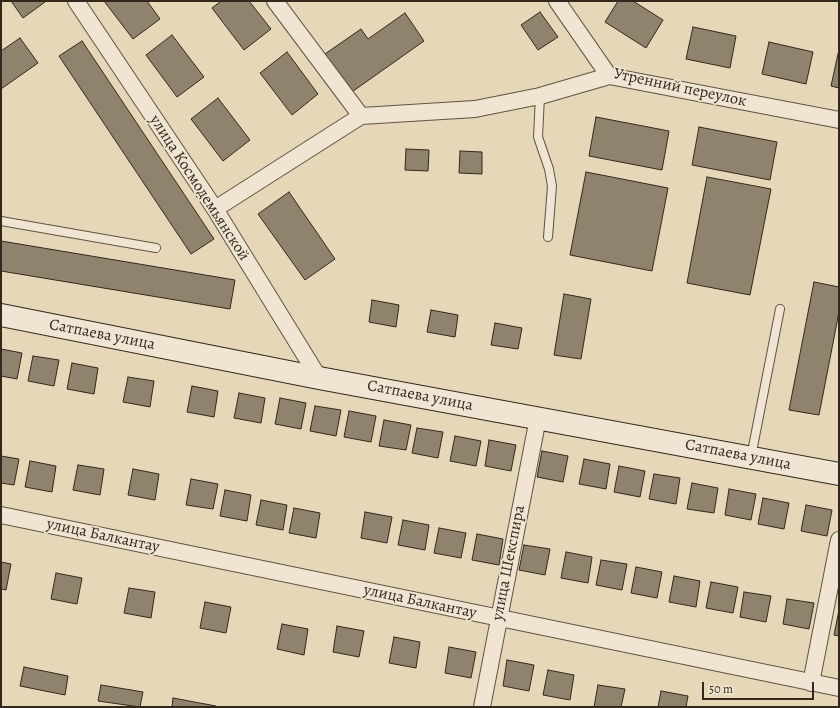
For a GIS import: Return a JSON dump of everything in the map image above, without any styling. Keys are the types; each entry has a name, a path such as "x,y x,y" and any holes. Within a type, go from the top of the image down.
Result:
{"street":[{"name":"улица Космодемьянской","path":"76,1 215,209 319,378"},
{"path":"275,1 361,116"},
{"name":"Утренний переулок","path":"557,1 608,76 839,120"},
{"path":"215,209 361,116 475,110 540,96 608,76"},
{"name":"Сатпаева улица","path":"1,315 319,378 839,474"},
{"name":"улица Шекспира","path":"482,707 498,618 538,418"},
{"name":"улица Балкантау","path":"1,515 839,688"},
{"path":"811,682 839,540"}],"lane":[{"path":"540,96 538,137 549,169 552,186 548,238"},
{"path":"1,221 156,248"},
{"path":"751,458 780,309"}],"building":[{"path":"11,1 43,1 45,2 23,18"},
{"path":"104,1 147,1 160,19 133,39"},
{"path":"221,1 249,1 271,29 244,50 212,8"},
{"path":"618,1 633,1 663,20 646,48 605,22"},
{"path":"540,12 558,37 538,50 521,25"},
{"path":"405,13 424,41 349,94 322,56 361,29 368,39"},
{"path":"693,27 736,36 730,68 686,59"},
{"path":"172,35 204,77 177,97 146,55"},
{"path":"20,38 38,63 1,89 1,51"},
{"path":"82,41 214,239 191,254 59,56"},
{"path":"769,42 813,52 806,84 762,74"},
{"path":"287,52 318,94 292,115 260,73"},
{"path":"838,54 839,55 839,88 831,86"},
{"path":"218,98 250,140 223,161 191,119"},
{"path":"596,117 669,131 662,170 589,156"},
{"path":"699,127 777,142 770,180 692,165"},
{"path":"406,149 429,150 428,171 405,170"},
{"path":"460,151 482,152 482,174 459,173"},
{"path":"586,172 668,188 652,271 570,255"},
{"path":"707,177 771,189 750,295 687,283"},
{"path":"289,192 335,259 305,280 258,214"},
{"path":"1,241 235,280 230,309 1,271"},
{"path":"814,282 839,287 839,312 819,415 789,410"},
{"path":"564,294 591,299 581,359 554,355"},
{"path":"372,300 399,305 396,327 369,322"},
{"path":"431,310 458,315 455,337 427,332"},
{"path":"495,323 522,328 518,349 491,345"},
{"path":"1,349 22,353 17,379 1,376"},
{"path":"33,356 59,360 54,386 28,381"},
{"path":"72,363 98,368 94,394 67,389"},
{"path":"128,377 154,381 150,407 123,402"},
{"path":"192,386 218,391 214,417 187,412"},
{"path":"239,393 265,398 261,423 234,418"},
{"path":"280,398 306,403 301,429 275,424"},
{"path":"315,406 341,410 336,436 310,431"},
{"path":"349,411 376,416 371,442 344,437"},
{"path":"384,420 411,425 406,450 379,446"},
{"path":"417,428 443,432 438,458 412,453"},
{"path":"455,436 481,441 476,466 450,461"},
{"path":"489,440 516,445 511,471 485,466"},
{"path":"542,451 568,456 563,482 537,477"},
{"path":"1,456 19,459 14,485 1,483"},
{"path":"584,459 610,464 606,489 579,484"},
{"path":"30,461 56,466 52,492 25,487"},
{"path":"78,465 104,469 100,495 73,490"},
{"path":"619,466 645,471 640,497 614,492"},
{"path":"133,469 159,474 155,500 128,495"},
{"path":"654,474 680,478 676,504 649,499"},
{"path":"191,479 218,484 213,509 186,505"},
{"path":"692,483 718,488 714,513 687,509"},
{"path":"729,489 756,494 751,520 725,515"},
{"path":"225,490 251,495 247,521 220,516"},
{"path":"763,498 789,503 784,529 758,524"},
{"path":"261,500 287,505 283,530 256,525"},
{"path":"806,505 832,510 827,536 801,531"},
{"path":"294,508 320,513 316,538 289,533"},
{"path":"365,512 392,517 387,543 361,538"},
{"path":"403,520 429,525 425,550 398,545"},
{"path":"439,528 466,533 461,558 434,553"},
{"path":"477,534 503,539 499,565 472,560"},
{"path":"524,545 550,549 545,575 519,570"},
{"path":"566,552 592,557 588,583 561,578"},
{"path":"601,560 627,564 622,590 596,585"},
{"path":"1,562 11,564 6,590 1,589"},
{"path":"636,567 662,572 657,598 631,593"},
{"path":"56,573 82,578 77,604 51,599"},
{"path":"674,576 700,581 696,607 669,602"},
{"path":"711,582 738,587 733,613 706,608"},
{"path":"129,588 155,592 151,618 124,613"},
{"path":"744,592 771,596 766,622 740,617"},
{"path":"787,599 814,603 809,629 783,624"},
{"path":"205,602 231,607 226,633 200,628"},
{"path":"839,610 839,636 834,635"},
{"path":"282,624 308,629 304,655 277,649"},
{"path":"337,626 364,631 359,657 333,652"},
{"path":"394,637 420,642 416,668 389,663"},
{"path":"449,647 476,652 471,678 445,673"},
{"path":"507,660 534,665 529,691 503,686"},
{"path":"24,667 68,676 65,695 20,686"},
{"path":"548,670 574,675 570,700 543,695"},
{"path":"101,685 143,692 140,707 98,701"},
{"path":"598,685 625,689 621,707 594,707"},
{"path":"661,691 688,696 686,707 658,707"},
{"path":"173,698 216,706 216,707 172,707"}]}
